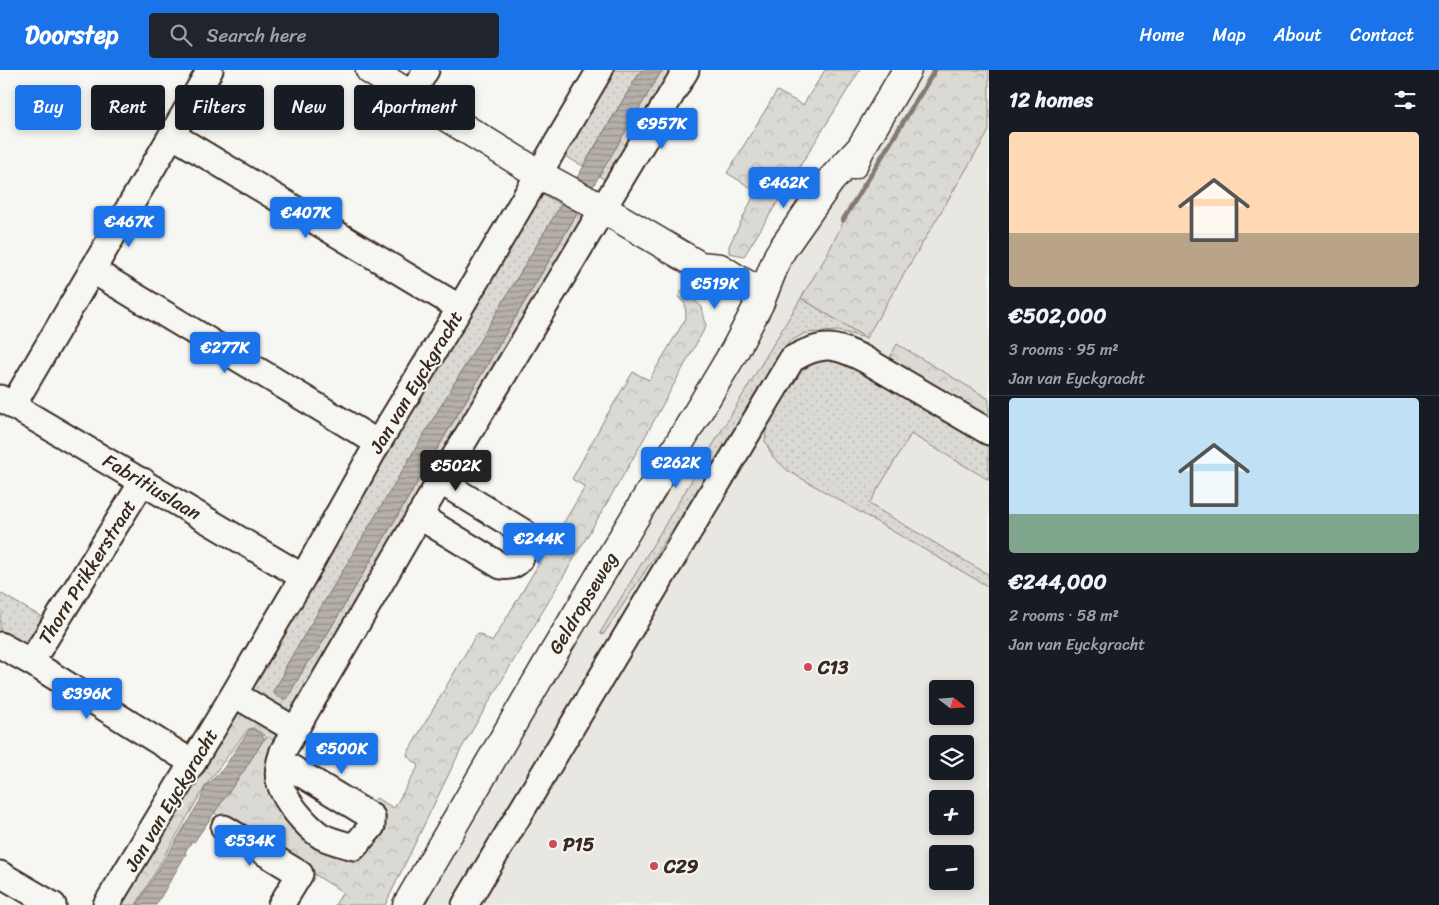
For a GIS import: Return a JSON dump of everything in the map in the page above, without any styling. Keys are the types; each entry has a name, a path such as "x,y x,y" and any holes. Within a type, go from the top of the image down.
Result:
{"main road":[{"path":"370,70 394,85"},
{"name":"Geldropseweg","path":"407,905 553,654 728,362 760,302 778,256 830,181 861,148 907,70"},
{"path":"468,130 700,266 711,283 739,299 760,302"}],"street":[{"path":"7,402 92,270 210,70"},
{"path":"417,85 426,70"},
{"name":"Jan van Eyckgracht","path":"106,905 194,762 303,577 378,443 460,308 548,178 600,70"},
{"path":"280,761 283,751 597,206 686,70"},
{"path":"172,135 460,308"},
{"path":"92,270 378,443"},
{"path":"465,905 792,359 809,349 828,347 843,349 864,359 989,432"},
{"name":"Fabritiuslaan","path":"7,402 303,577"},
{"name":"Thorn Prikkerstraat","path":"31,662 143,481"},
{"path":"419,516 502,566 512,566 519,560 525,550 525,533 440,481"},
{"path":"0,645 194,762"},
{"path":"234,694 295,730"},
{"path":"224,828 300,874 281,905"},
{"path":"0,874 53,905"}],"shaded area":[{"path":"641,70 662,70 313,658 308,661 287,699 278,697 273,691 284,674 286,666"},
{"path":"905,70 989,70 989,905 417,905 461,829 575,646 772,288"},
{"path":"253,729 262,735 264,739 194,842 192,841 156,905 137,905 200,801 205,787 223,769 249,730"}],"green space":[{"path":"613,70 641,70 583,166 563,155"},
{"path":"662,70 680,70 608,182 599,176"},
{"path":"825,70 860,70 744,256 729,253 729,246 756,191 727,173 777,91 803,105"},
{"path":"935,70 989,70 989,131 866,338 801,298 824,260 846,217"},
{"path":"542,193 561,205 286,666 284,674 273,691 274,694 283,699 287,698 308,661 313,658 577,214 587,220 295,716 248,688 539,195"},
{"path":"682,290 702,307 706,326 630,464 460,751 385,905 335,905 343,892 214,813 264,739 267,738 253,728 248,729 206,785 136,905 121,905 236,711 281,738 270,757 330,852 345,858 353,856 376,840 385,825 387,815 372,805 376,798 394,808 419,765 408,757 407,754 476,635 480,634 492,642 585,487 572,479 605,418 633,372 649,380 686,318 685,304 678,297"},
{"path":"801,298 866,338 838,331 805,333 789,342 702,485 603,635 600,633"},
{"path":"897,344 989,399 989,421 888,361"},
{"path":"844,360 862,368 989,447 989,480 911,434 869,504 989,575 989,587 787,470 773,457 765,441 767,424 793,377 813,363"},
{"path":"0,593 40,616 42,620 26,647 0,635"}],"waterway":[{"path":"843,220 935,70"}],"place":[{"name":"C13","path":"808,667"},
{"name":"P15","path":"553,844"},
{"name":"C29","path":"654,866"}]}
